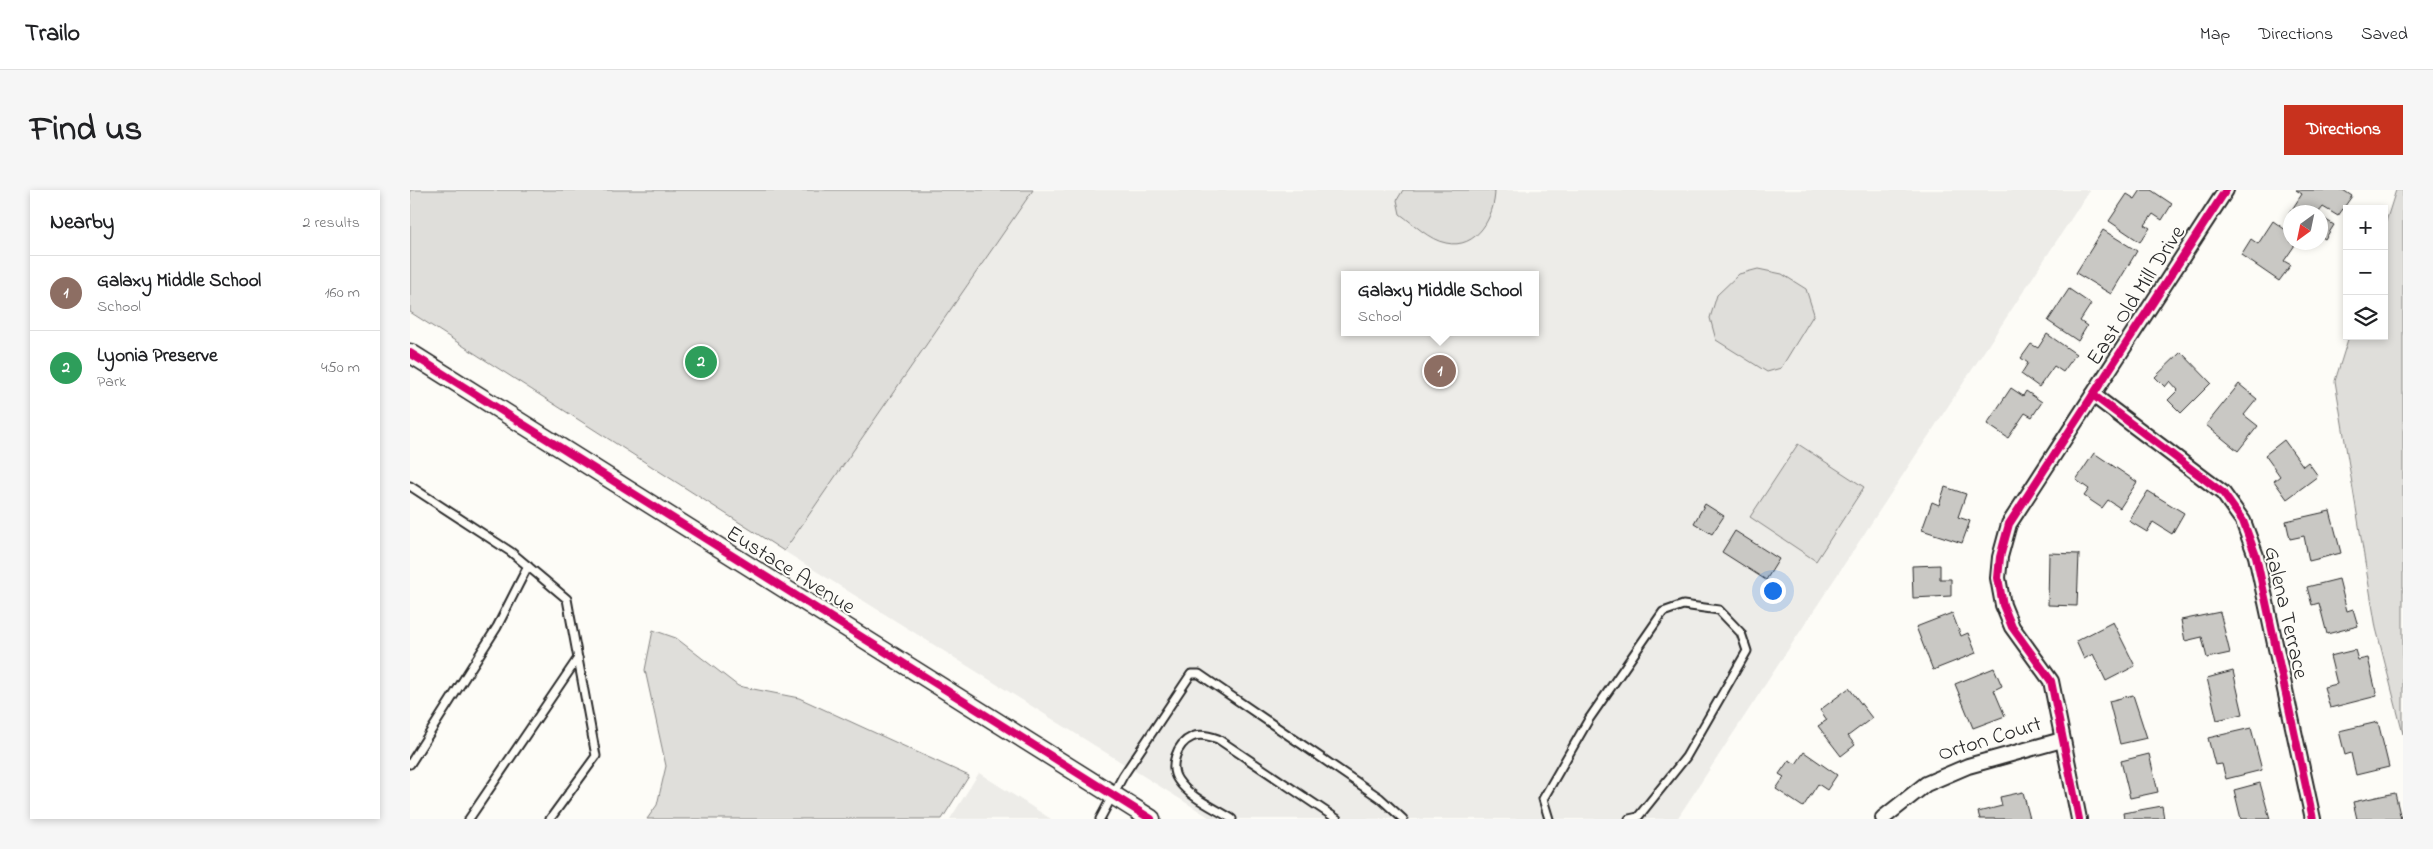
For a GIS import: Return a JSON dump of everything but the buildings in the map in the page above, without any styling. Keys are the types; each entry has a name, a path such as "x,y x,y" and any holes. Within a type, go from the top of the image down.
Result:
{"street":[{"name":"East Old Mill Drive","path":"2079,819 2051,681 2012,627 2003,605 1998,578 2000,557 2009,524 2226,190"},
{"name":"Eustace Avenue","path":"410,353 1151,819"},
{"name":"Galena Terrace","path":"2093,395 2203,476 2223,493 2242,521 2256,556 2313,819"},
{"name":"Orton Court","path":"1883,818 1926,784 1968,766 2062,740"}],"lane":[{"path":"410,486 511,552 567,598 596,756 550,819"},
{"path":"410,764 497,627 528,566"},
{"path":"1549,819 1543,799 1588,719 1664,612 1683,604 1719,610 1741,633 1747,651 1686,758 1638,817 1629,819"},
{"path":"469,819 578,658"},
{"path":"1100,819 1123,776 1191,674 1199,674 1380,798 1403,819"},
{"path":"1232,819 1196,797 1178,780 1173,769 1176,754 1192,736 1208,735 1218,739 1337,819"}],"shaded area":[{"path":"410,190 1033,190 784,551 410,312"},
{"path":"1032,190 2090,190 1677,819 1212,819 784,551"},
{"path":"1403,190 1495,190 1492,210 1482,229 1467,241 1457,244 1434,239 1400,214 1397,200"},
{"path":"2396,190 2403,190 2403,734 2376,628 2335,381 2348,340 2388,340 2388,215"},
{"path":"1758,269 1782,274 1806,289 1814,314 1781,368 1767,372 1716,340 1710,318 1717,295 1739,274"},
{"path":"1798,444 1864,487 1816,561 1750,517"},
{"path":"653,630 676,638 738,686 799,698 969,776 942,819 647,819 657,805 666,766 645,670"},
{"path":"979,773 1051,819 950,819"}],"cycle path":[{"path":"2079,819 2051,681 2012,627 2003,605 1998,578 2000,557 2009,524 2226,190"},
{"path":"410,353 1151,819"},
{"path":"2093,395 2223,493 2243,521 2256,556 2313,819"}],"place":[{"name":"Lyonia Preserve","path":"701,362"},
{"name":"Galaxy Middle School","path":"1440,371"}]}
